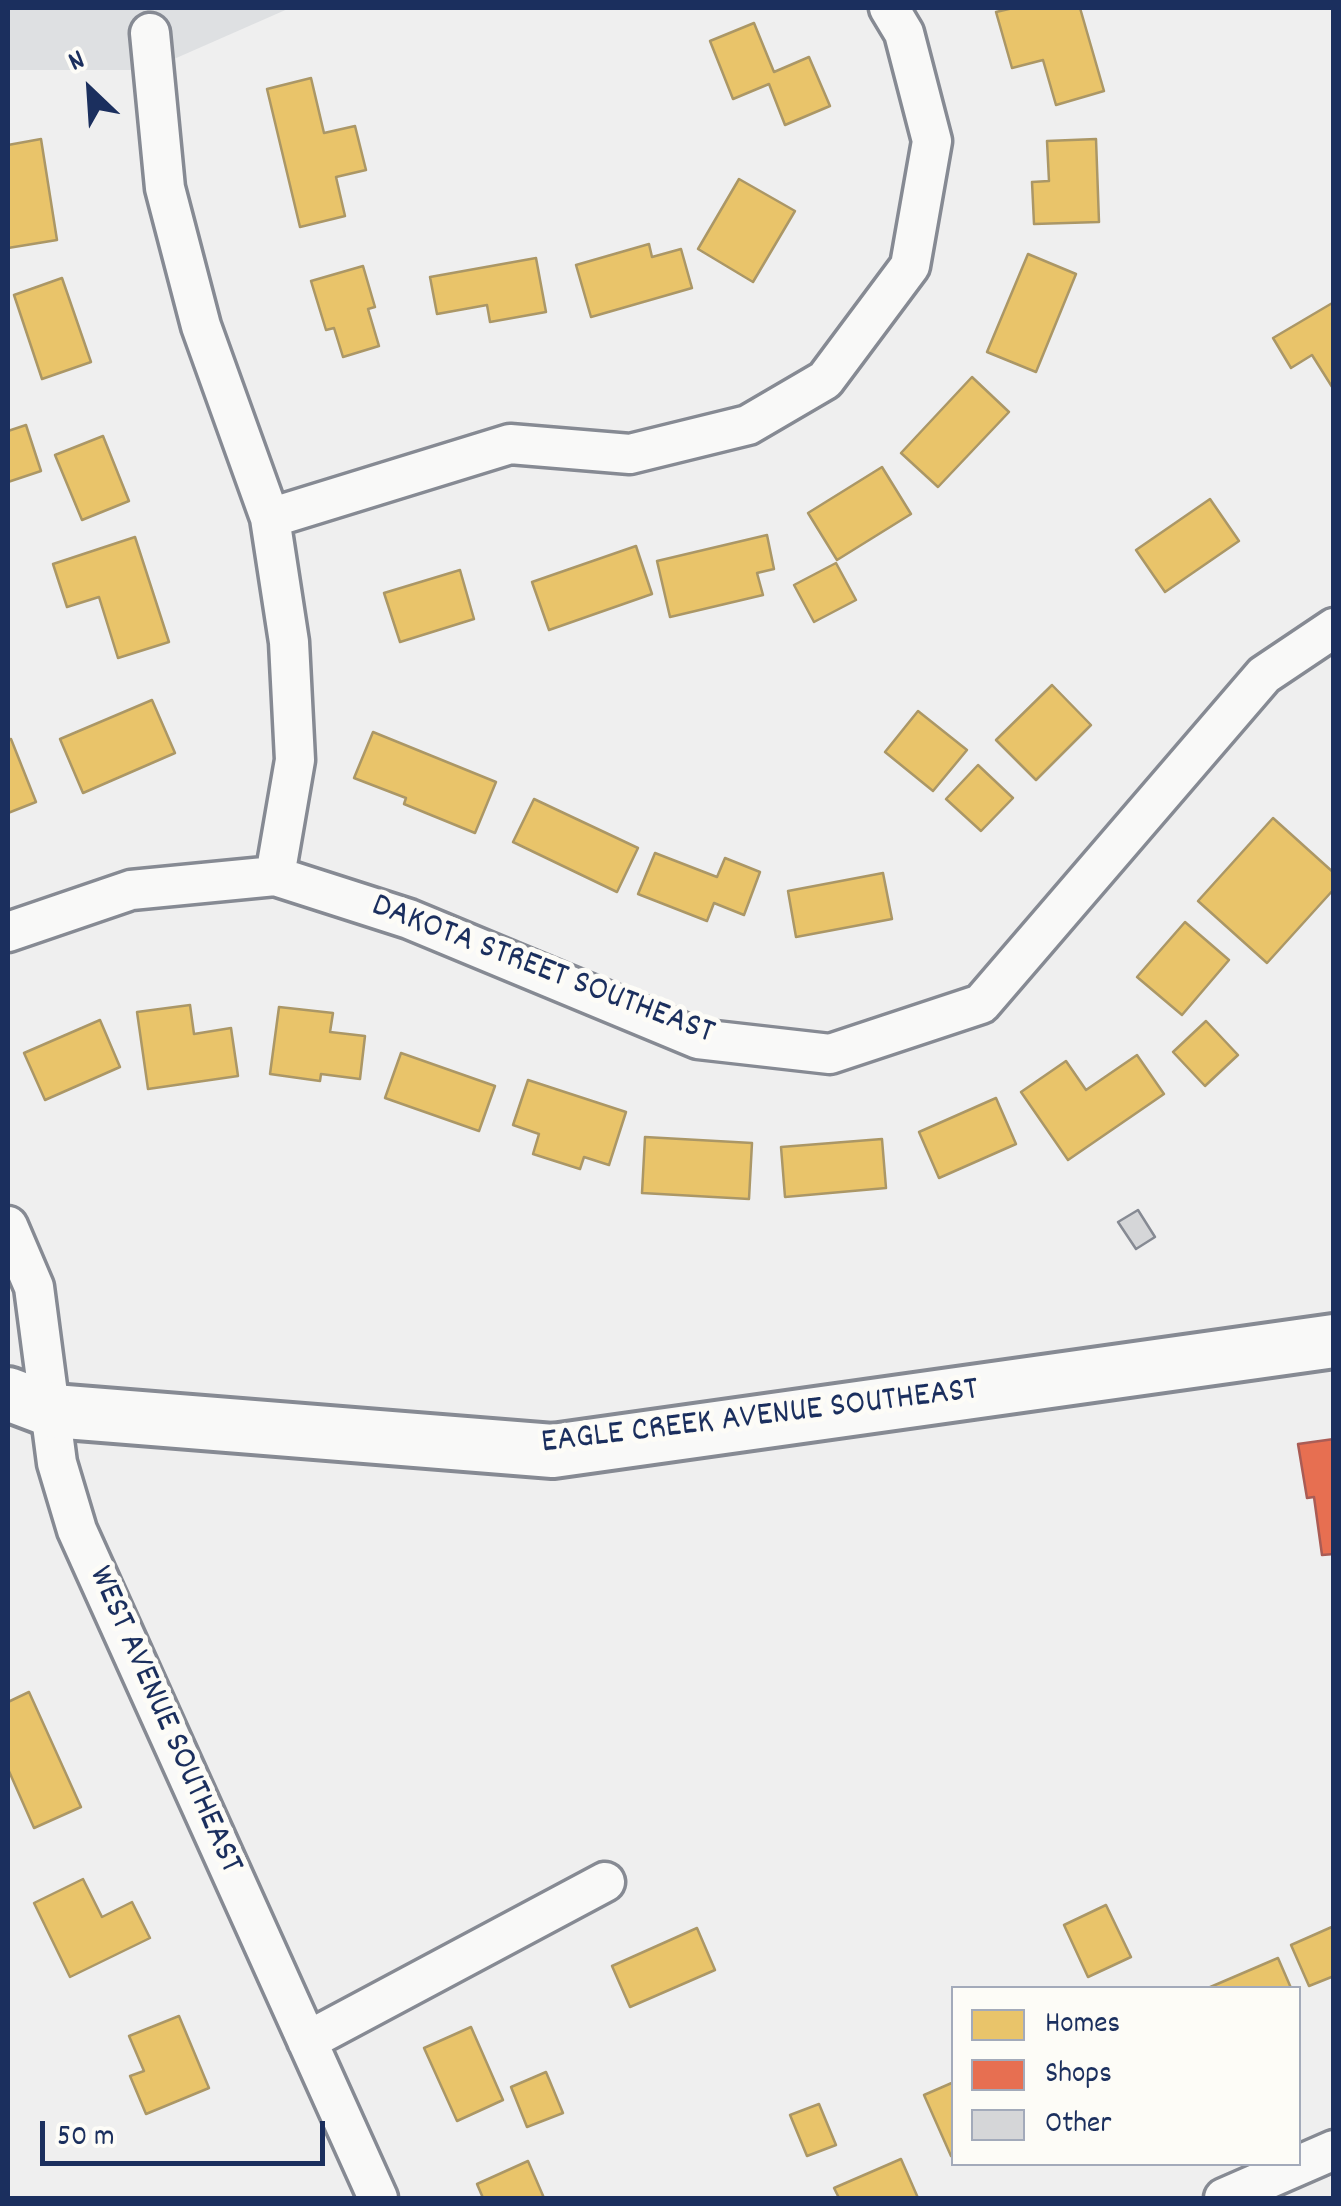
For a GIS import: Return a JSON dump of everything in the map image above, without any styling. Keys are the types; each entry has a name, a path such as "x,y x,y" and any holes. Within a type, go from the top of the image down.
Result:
{"main road":[{"name":"EAGLE CREEK AVENUE SOUTHEAST","path":"30,1402 553,1451 1334,1341"}],"street":[{"path":"270,518 510,444 630,454 748,425 825,380 910,266 932,141 904,33 889,8"},
{"path":"150,33 165,188 201,326 270,518 289,642 295,760 275,876"},
{"name":"DAKOTA STREET SOUTHEAST","path":"8,932 131,890 275,876 409,919 698,1039 830,1054 981,1004 1264,675 1334,628"},
{"name":"WEST AVENUE SOUTHEAST","path":"8,1226 34,1287 30,1402 57,1463 78,1530 378,2198"},
{"path":"307,2042 605,1882"},
{"path":"1301,2164 1334,2150"},
{"path":"1224,2198 1297,2166"}],"shaded area":[{"path":"8,8 290,8 149,70 8,70"}],"building: Homes":[{"path":"1013,8 1080,8 1104,91 1056,105 1043,60 1012,68 996,12"},
{"path":"754,23 774,72 809,57 830,106 785,125 769,84 733,99 710,41"},
{"path":"311,78 324,133 355,126 366,170 336,177 345,216 300,227 267,89"},
{"path":"41,139 57,240 8,248 8,145"},
{"path":"1096,139 1099,222 1034,224 1032,182 1049,181 1047,141"},
{"path":"739,179 795,211 753,282 698,249"},
{"path":"649,244 652,257 681,249 692,288 591,317 576,265"},
{"path":"1028,254 1076,274 1036,372 987,352"},
{"path":"536,258 546,312 490,322 487,305 437,314 430,277"},
{"path":"363,266 375,307 368,309 379,346 343,357 334,328 326,330 311,281"},
{"path":"62,278 91,362 42,379 14,295"},
{"path":"1334,302 1334,390 1312,355 1291,368 1273,338"},
{"path":"972,377 1009,412 938,487 901,453"},
{"path":"26,425 41,471 8,482 8,431"},
{"path":"103,436 129,501 82,520 55,455"},
{"path":"882,467 911,514 837,560 808,513"},
{"path":"1210,499 1239,541 1165,592 1136,550"},
{"path":"767,535 774,569 757,573 763,595 670,617 657,561"},
{"path":"135,537 169,642 118,658 99,597 67,607 53,564"},
{"path":"636,546 652,594 549,630 532,582"},
{"path":"836,563 856,600 814,622 794,585"},
{"path":"460,570 474,619 400,642 384,593"},
{"path":"1052,685 1091,725 1036,780 996,740"},
{"path":"152,700 175,753 83,793 60,739"},
{"path":"918,711 967,750 933,791 885,752"},
{"path":"373,732 496,782 475,833 404,804 406,798 354,778"},
{"path":"11,739 36,802 8,813 8,740"},
{"path":"978,765 1013,798 981,831 946,799"},
{"path":"534,799 638,848 617,892 513,842"},
{"path":"1273,818 1334,873 1334,889 1267,963 1198,901"},
{"path":"655,853 717,877 725,858 760,872 744,915 714,903 707,921 638,894"},
{"path":"883,873 892,919 796,937 788,891"},
{"path":"1185,922 1229,960 1182,1015 1137,977"},
{"path":"190,1005 194,1034 231,1028 238,1076 148,1089 137,1012"},
{"path":"279,1007 333,1013 330,1032 365,1036 360,1079 321,1074 320,1081 270,1074"},
{"path":"100,1020 120,1067 45,1100 24,1053"},
{"path":"1206,1021 1238,1055 1205,1086 1173,1052"},
{"path":"401,1053 495,1086 479,1131 385,1098"},
{"path":"1137,1055 1164,1094 1068,1160 1021,1092 1066,1061 1086,1090"},
{"path":"528,1080 626,1112 609,1165 584,1157 580,1169 533,1154 539,1134 513,1125"},
{"path":"996,1098 1016,1144 939,1178 919,1132"},
{"path":"645,1137 752,1143 749,1199 642,1193"},
{"path":"882,1139 886,1188 785,1197 781,1147"},
{"path":"29,1692 81,1807 34,1828 8,1769 8,1702"},
{"path":"83,1879 102,1917 132,1902 150,1938 70,1977 34,1903"},
{"path":"1106,1905 1131,1957 1088,1977 1064,1925"},
{"path":"1334,1926 1334,1976 1309,1986 1291,1945"},
{"path":"697,1928 715,1970 630,2007 612,1966"},
{"path":"1278,1958 1290,1986 1213,1986"},
{"path":"179,2016 209,2088 146,2114 130,2076 144,2071 129,2036"},
{"path":"471,2027 503,2100 457,2121 424,2048"},
{"path":"546,2072 563,2113 527,2127 511,2087"},
{"path":"951,2083 951,2156 924,2095"},
{"path":"819,2104 836,2145 807,2156 790,2115"},
{"path":"901,2159 918,2198 839,2198 834,2188"},
{"path":"528,2161 544,2198 483,2198 477,2184"}],"building: Shops":[{"path":"1334,1439 1334,1554 1322,1555 1314,1497 1307,1498 1298,1444"}],"building: Other":[{"path":"1138,1210 1155,1237 1136,1249 1118,1222"}]}
